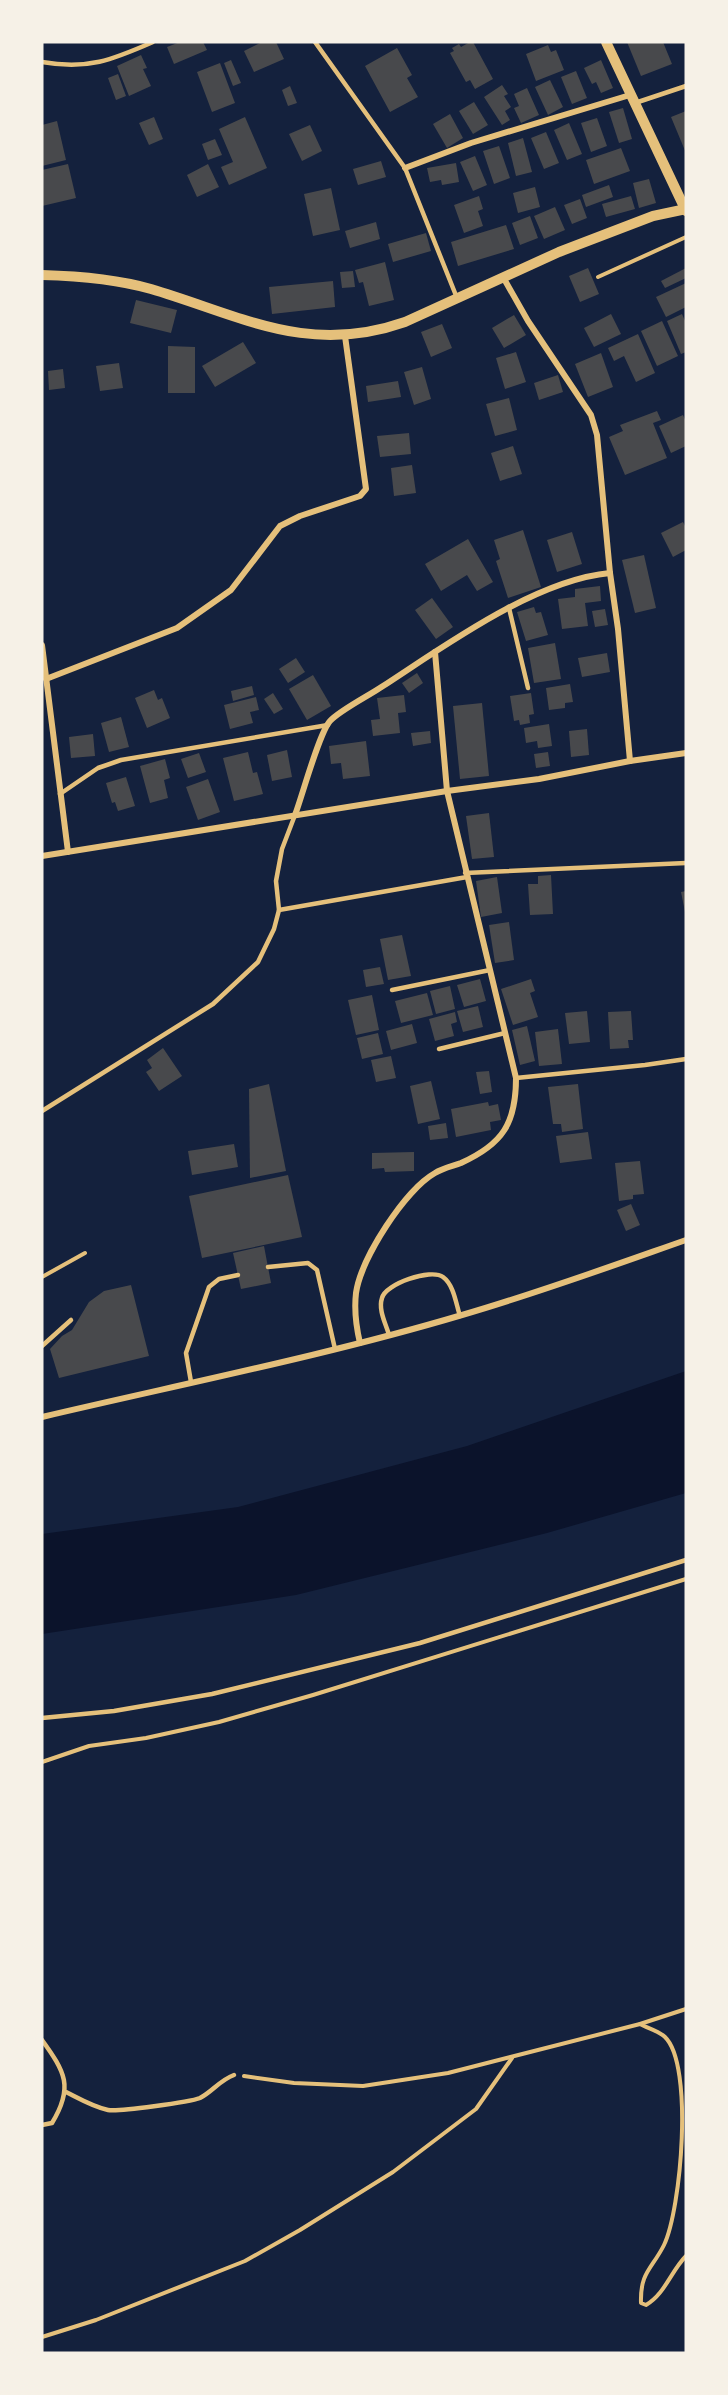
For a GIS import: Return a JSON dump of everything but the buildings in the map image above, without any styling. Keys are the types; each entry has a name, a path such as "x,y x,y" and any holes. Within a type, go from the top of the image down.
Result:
{"street":[{"path":"42,275 112,280 149,288 253,324 293,333 345,336 379,331 405,322 558,252 653,216 686,210 608,47"},
{"path":"405,168 471,142 632,99"},
{"path":"502,276 528,321 591,415 600,464 630,760"},
{"path":"46,679 177,628 231,590 280,526 300,516 360,496 366,489 345,336"},
{"path":"295,815 330,720 435,652 509,608 543,591 590,575 610,573"},
{"path":"42,645 68,852"},
{"path":"360,1343 355,1319 356,1291 381,1234 417,1187 436,1172 486,1149 504,1134 513,1114 516,1078 447,791 435,652"},
{"path":"42,856 447,791 539,779 630,760 686,753"},
{"path":"42,1417 360,1343 460,1316 544,1290 686,1240"}],"lane":[{"path":"42,62 95,64 114,59 153,42"},
{"path":"315,42 405,168 456,298"},
{"path":"632,99 686,86"},
{"path":"509,608 528,688"},
{"path":"60,794 98,768 121,760 328,724"},
{"path":"42,1111 213,1004 258,962 274,929 279,910 276,881 282,849 295,815"},
{"path":"279,910 466,875 686,863"},
{"path":"392,990 490,970"},
{"path":"439,1049 505,1033"},
{"path":"516,1078 686,1059"},
{"path":"268,1268 308,1263 316,1270 335,1349"},
{"path":"389,1335 380,1306 384,1292 392,1285 431,1273 438,1274 449,1283 460,1316"},
{"path":"191,1382 186,1353 209,1287 219,1279 238,1275"},
{"path":"42,1346 71,1320"},
{"path":"42,1718 114,1711 212,1694 420,1643 686,1560"},
{"path":"42,2040 59,2065 66,2092 61,2108 52,2123 42,2125"},
{"path":"66,2092 110,2111 134,2109 200,2098 226,2078 234,2075"}],"path":[{"path":"598,277 686,237"},
{"path":"42,1277 85,1253"},
{"path":"42,1762 89,1746 146,1738 219,1722 686,1579"},
{"path":"234,2075 294,2083 363,2086 448,2073 512,2058 640,2024 686,2009"},
{"path":"640,2024 665,2037 674,2054 682,2125 680,2167 674,2208 664,2245 647,2269 640,2289 641,2303 646,2305 657,2299 675,2267 686,2256"},
{"path":"42,2337 96,2320 244,2261 300,2230 393,2172 476,2109 512,2058"}],"water":[{"path":"686,1371 686,1493 547,1533 296,1595 42,1634 42,1534 238,1507 467,1446"}]}
